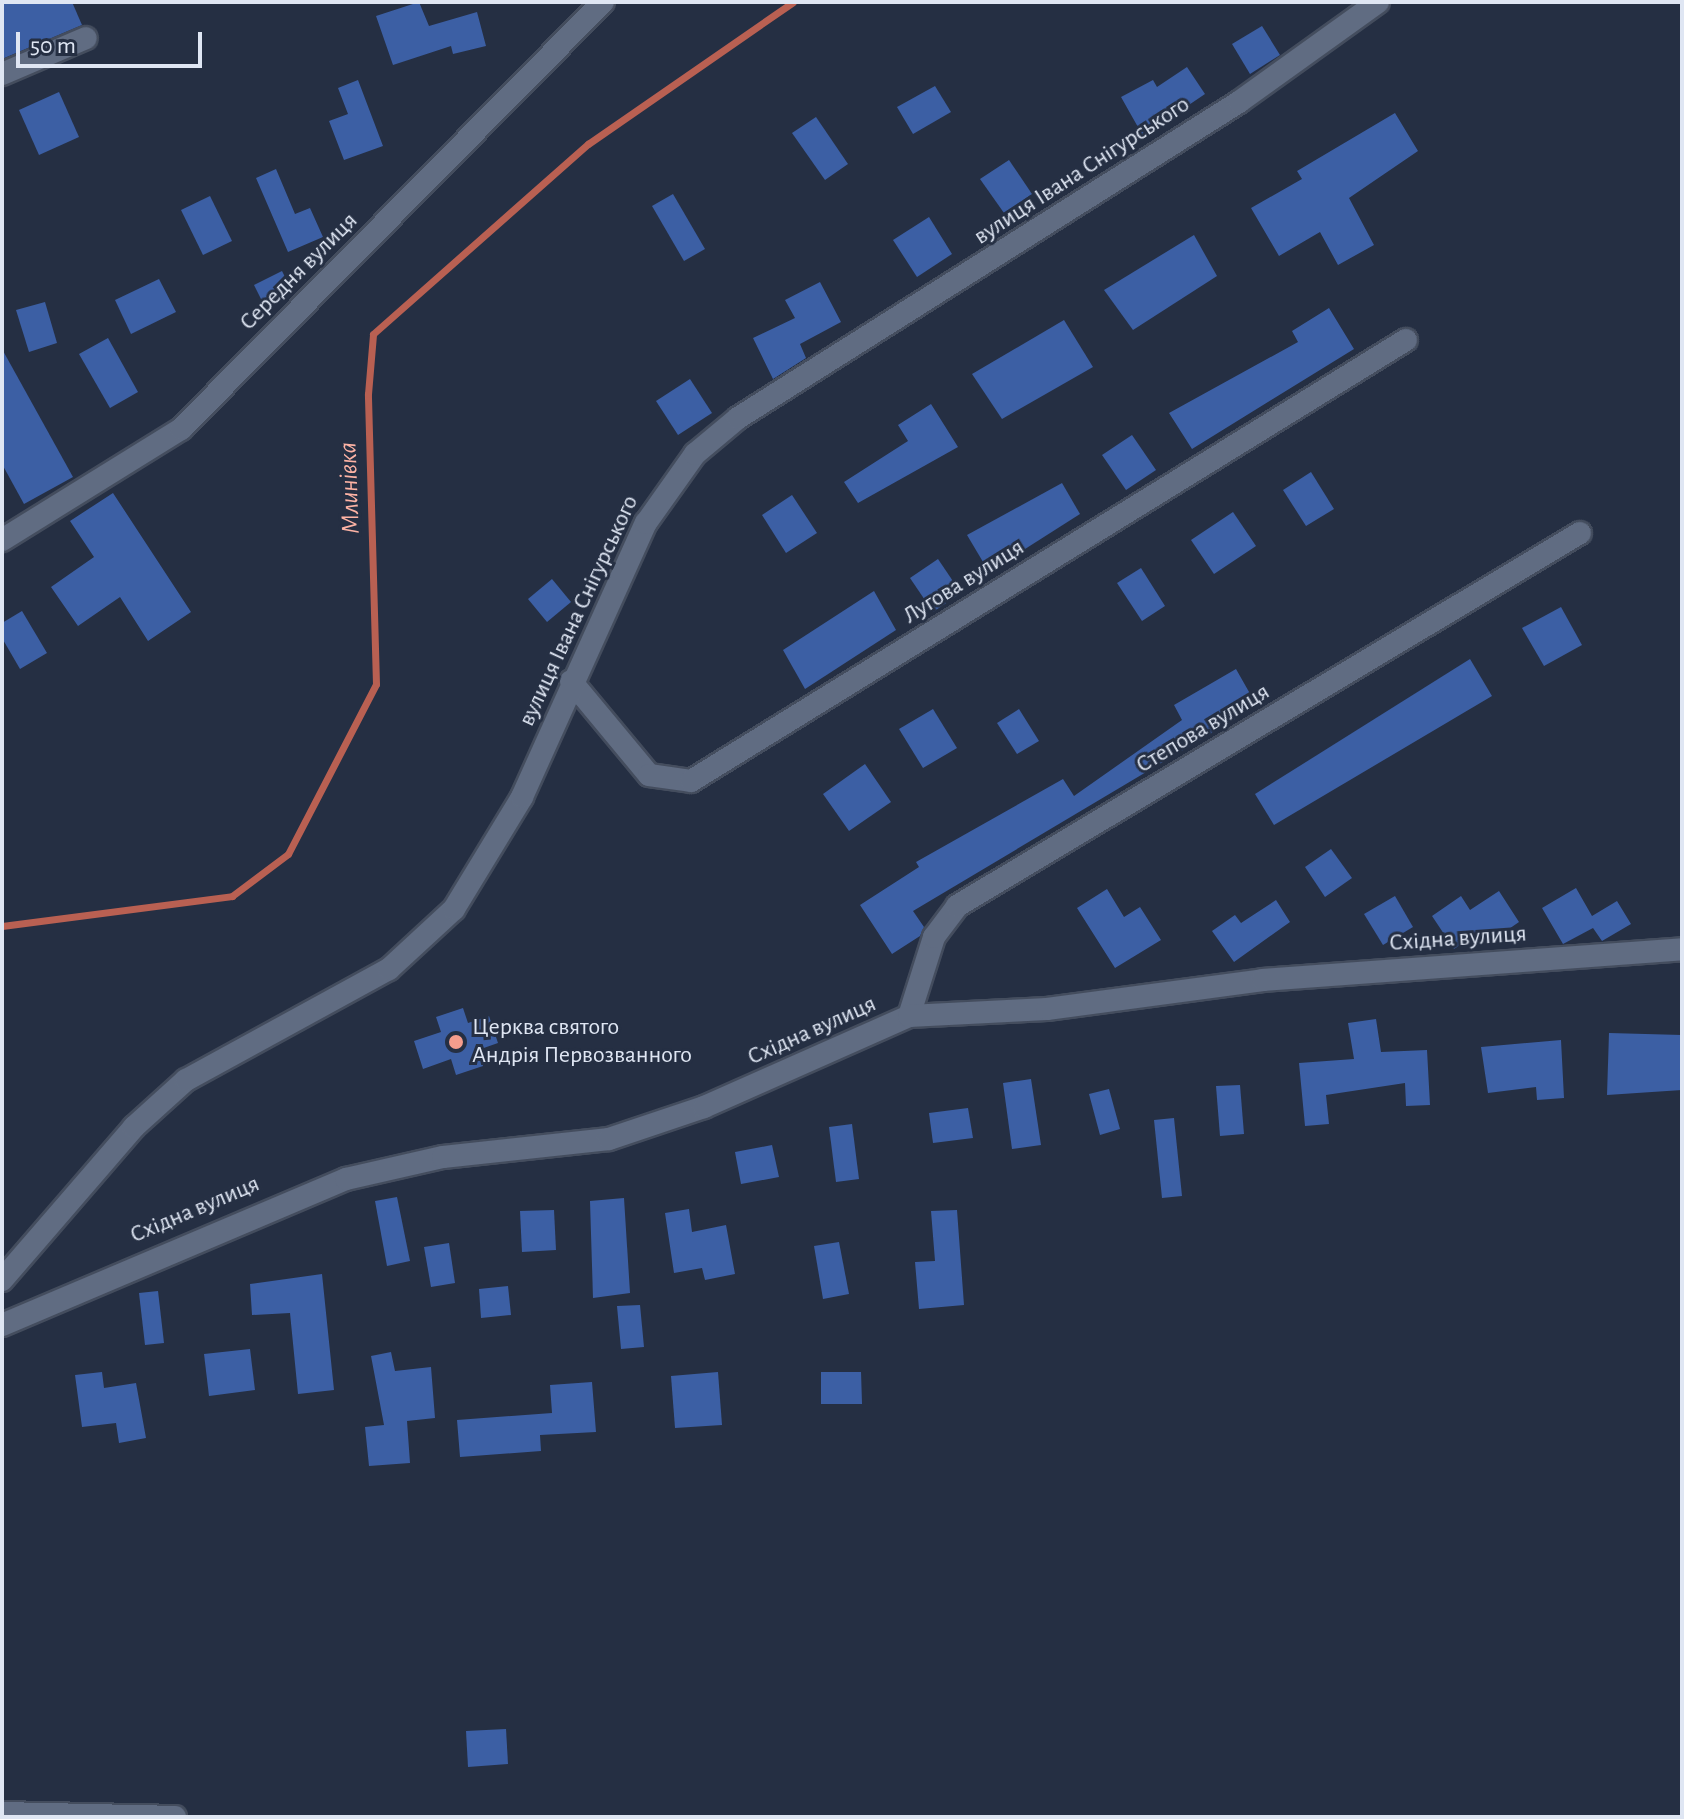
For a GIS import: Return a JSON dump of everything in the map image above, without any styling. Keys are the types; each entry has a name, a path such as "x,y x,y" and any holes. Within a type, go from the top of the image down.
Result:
{"street":[{"name":"Середня вулиця","path":"2,540 181,429 603,2"},
{"name":"вулиця Івана Снігурського","path":"2,1280 134,1127 186,1080 389,969 454,909 522,797 571,681 646,523 695,454 738,418 1239,102 1378,2"},
{"path":"2,74 86,38"},
{"name":"Лугова вулиця","path":"571,681 649,775 691,781 1406,340"},
{"name":"Степова вулиця","path":"909,1016 934,937 957,906 1580,533"},
{"name":"Східна вулиця","path":"2,1325 346,1179 443,1157 609,1139 704,1107 909,1016 1047,1009 1263,980 1682,949"},
{"path":"2,1813 175,1817"}],"building":[{"path":"2,2 72,2 82,25 2,59"},
{"path":"419,2 429,26 477,12 486,46 453,54 451,46 393,65 376,16"},
{"path":"1262,26 1280,55 1250,74 1232,44"},
{"path":"1187,67 1205,94 1143,136 1121,97 1153,80 1157,87"},
{"path":"358,80 383,146 344,160 329,121 348,114 338,88"},
{"path":"935,86 951,112 913,134 897,107"},
{"path":"59,92 79,137 39,155 19,110"},
{"path":"1395,113 1418,151 1349,198 1374,245 1338,265 1320,232 1279,256 1251,208 1302,179 1297,171"},
{"path":"816,117 848,164 825,180 792,133"},
{"path":"1009,160 1032,194 1004,213 980,179"},
{"path":"276,169 295,214 310,208 323,237 288,252 256,178"},
{"path":"673,194 705,249 684,261 652,206"},
{"path":"210,196 232,241 203,255 181,210"},
{"path":"929,217 952,254 917,277 893,240"},
{"path":"1194,235 1217,276 1133,330 1104,290"},
{"path":"282,271 291,289 263,303 254,285"},
{"path":"159,279 176,312 131,334 115,300"},
{"path":"820,282 841,322 800,344 806,358 773,379 753,338 795,318 785,300"},
{"path":"45,302 57,343 29,352 16,310"},
{"path":"1329,308 1354,349 1192,449 1169,413 1298,342 1292,331"},
{"path":"1064,320 1093,367 1002,419 972,374"},
{"path":"108,338 138,392 110,408 79,354"},
{"path":"2,349 73,477 24,504 2,464"},
{"path":"690,379 712,413 678,435 656,401"},
{"path":"931,404 958,447 858,503 844,482 908,441 898,425"},
{"path":"1132,435 1156,470 1126,490 1102,455"},
{"path":"1311,472 1334,509 1306,526 1283,490"},
{"path":"1062,483 1080,514 989,572 967,535"},
{"path":"113,493 191,612 148,641 120,597 78,626 51,587 94,557 70,521"},
{"path":"792,495 817,533 786,553 762,515"},
{"path":"1233,512 1256,546 1214,574 1191,540"},
{"path":"938,559 961,593 933,612 910,578"},
{"path":"1141,568 1165,606 1142,621 1117,583"},
{"path":"552,579 571,602 547,622 528,599"},
{"path":"874,591 896,630 805,689 783,650"},
{"path":"1561,607 1582,645 1544,666 1522,628"},
{"path":"22,611 47,653 20,669 2,638 2,623"},
{"path":"1470,659 1492,696 1274,825 1255,794"},
{"path":"1236,669 1257,706 913,911 924,927 920,936 892,954 860,905 919,867 916,862 1063,779 1074,796 1182,720 1174,705"},
{"path":"933,709 957,748 923,768 899,729"},
{"path":"1019,709 1039,741 1017,754 997,723"},
{"path":"865,764 891,802 849,831 823,794"},
{"path":"1331,849 1352,878 1325,897 1305,867"},
{"path":"1576,888 1592,916 1617,901 1631,924 1602,941 1593,928 1563,944 1542,908"},
{"path":"1107,889 1124,917 1140,907 1161,940 1115,968 1077,908"},
{"path":"1499,891 1519,922 1490,942 1483,931 1454,949 1432,916 1461,896 1470,910"},
{"path":"1395,896 1413,927 1383,945 1364,914"},
{"path":"1276,900 1290,922 1234,962 1212,931 1235,915 1241,923"},
{"name":"Церква святого Андрія Первозванного","path":"463,1008 468,1023 489,1016 498,1043 478,1050 483,1066 456,1075 451,1059 423,1069 414,1041 441,1032 436,1017"},
{"path":"1376,1019 1381,1052 1427,1050 1430,1105 1406,1106 1405,1083 1326,1095 1329,1124 1305,1126 1299,1063 1354,1059 1348,1023"},
{"path":"1609,1033 1682,1035 1682,1090 1607,1095"},
{"path":"1561,1040 1564,1098 1537,1100 1536,1087 1488,1093 1481,1047"},
{"path":"1031,1079 1041,1145 1012,1149 1003,1083"},
{"path":"1240,1085 1244,1134 1220,1136 1216,1086"},
{"path":"1109,1089 1120,1129 1100,1135 1089,1094"},
{"path":"968,1108 973,1138 933,1143 929,1113"},
{"path":"1174,1118 1182,1196 1162,1198 1154,1120"},
{"path":"852,1124 859,1179 836,1182 829,1127"},
{"path":"772,1145 779,1177 741,1184 735,1152"},
{"path":"397,1197 410,1261 387,1266 375,1201"},
{"path":"624,1198 630,1293 593,1298 590,1201"},
{"path":"689,1209 692,1232 726,1225 735,1274 705,1280 702,1268 674,1273 665,1213"},
{"path":"554,1210 556,1250 522,1252 520,1211"},
{"path":"957,1210 964,1305 919,1309 915,1262 935,1261 931,1211"},
{"path":"839,1242 849,1294 823,1299 814,1246"},
{"path":"449,1243 455,1283 431,1287 424,1247"},
{"path":"322,1274 334,1390 298,1394 290,1313 252,1315 250,1284"},
{"path":"508,1286 511,1315 481,1318 479,1289"},
{"path":"158,1291 164,1343 145,1345 139,1293"},
{"path":"640,1305 644,1347 621,1349 617,1306"},
{"path":"250,1349 255,1390 209,1396 204,1354"},
{"path":"391,1352 395,1371 431,1367 435,1418 407,1421 410,1463 369,1466 365,1427 384,1425 371,1356"},
{"path":"102,1372 104,1388 136,1383 146,1438 119,1443 116,1423 82,1427 75,1375"},
{"path":"718,1372 722,1425 675,1428 671,1376"},
{"path":"821,1372 861,1372 862,1404 821,1404"},
{"path":"592,1382 596,1432 540,1435 541,1451 460,1457 457,1420 552,1413 550,1385"},
{"path":"506,1729 508,1764 468,1767 466,1731"}],"waterway":[{"name":"Млинівка","path":"2,926 232,896 288,854 376,684 368,394 373,334 588,144 793,2"}],"place":[{"name":"Церква святого Андрія Первозванного","path":"456,1042"}]}
